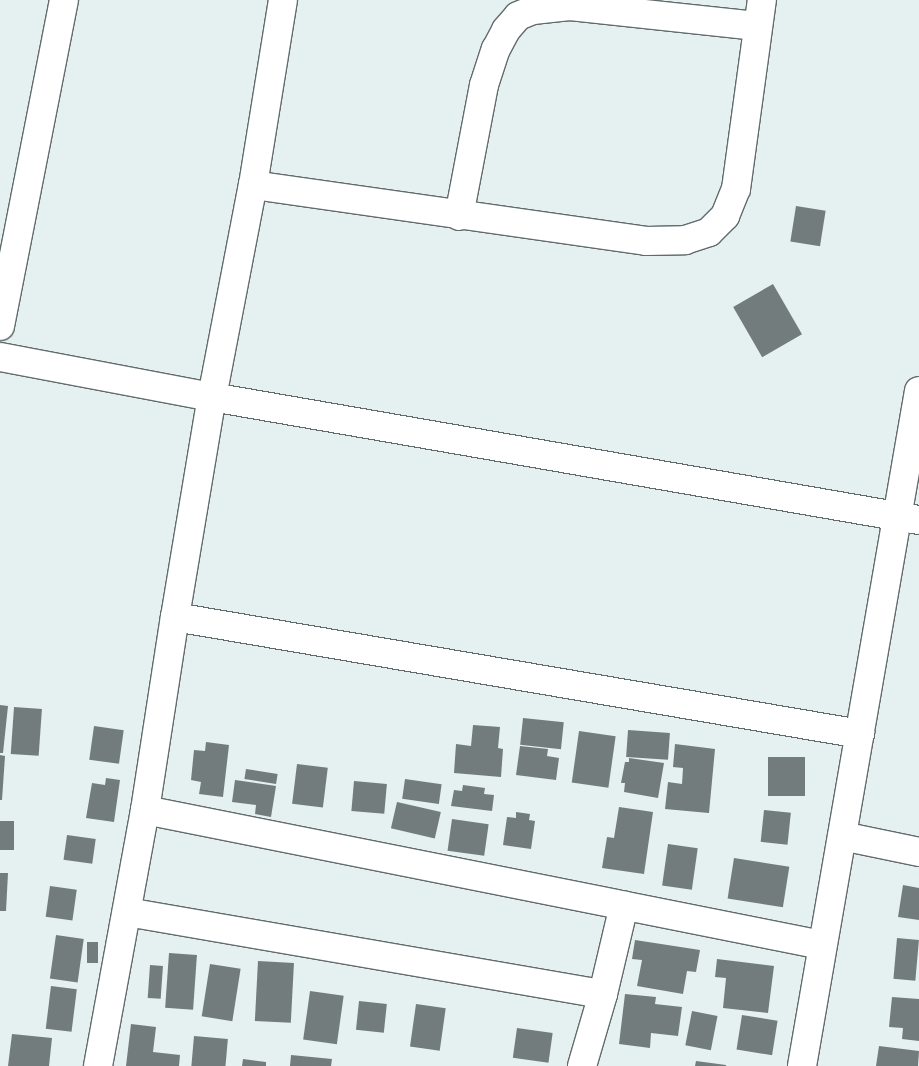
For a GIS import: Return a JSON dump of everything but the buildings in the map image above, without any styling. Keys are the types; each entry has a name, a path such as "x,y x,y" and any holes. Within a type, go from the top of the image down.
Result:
{"street":[{"path":"0,326 64,0"},
{"path":"98,1066 145,810 174,617 212,398 253,185 283,0"},
{"path":"253,185 459,216 646,241 685,240 709,232 725,216 736,189 760,13 570,6 533,10 518,16 506,30 496,49 484,85 459,216"},
{"path":"0,357 212,398 908,518"},
{"path":"802,1066 860,734 908,518 919,391"},
{"path":"174,617 860,734"},
{"path":"145,810 822,945"},
{"path":"842,836 919,852"},
{"path":"582,1066 603,994 624,905"},
{"path":"127,912 603,994"}]}
